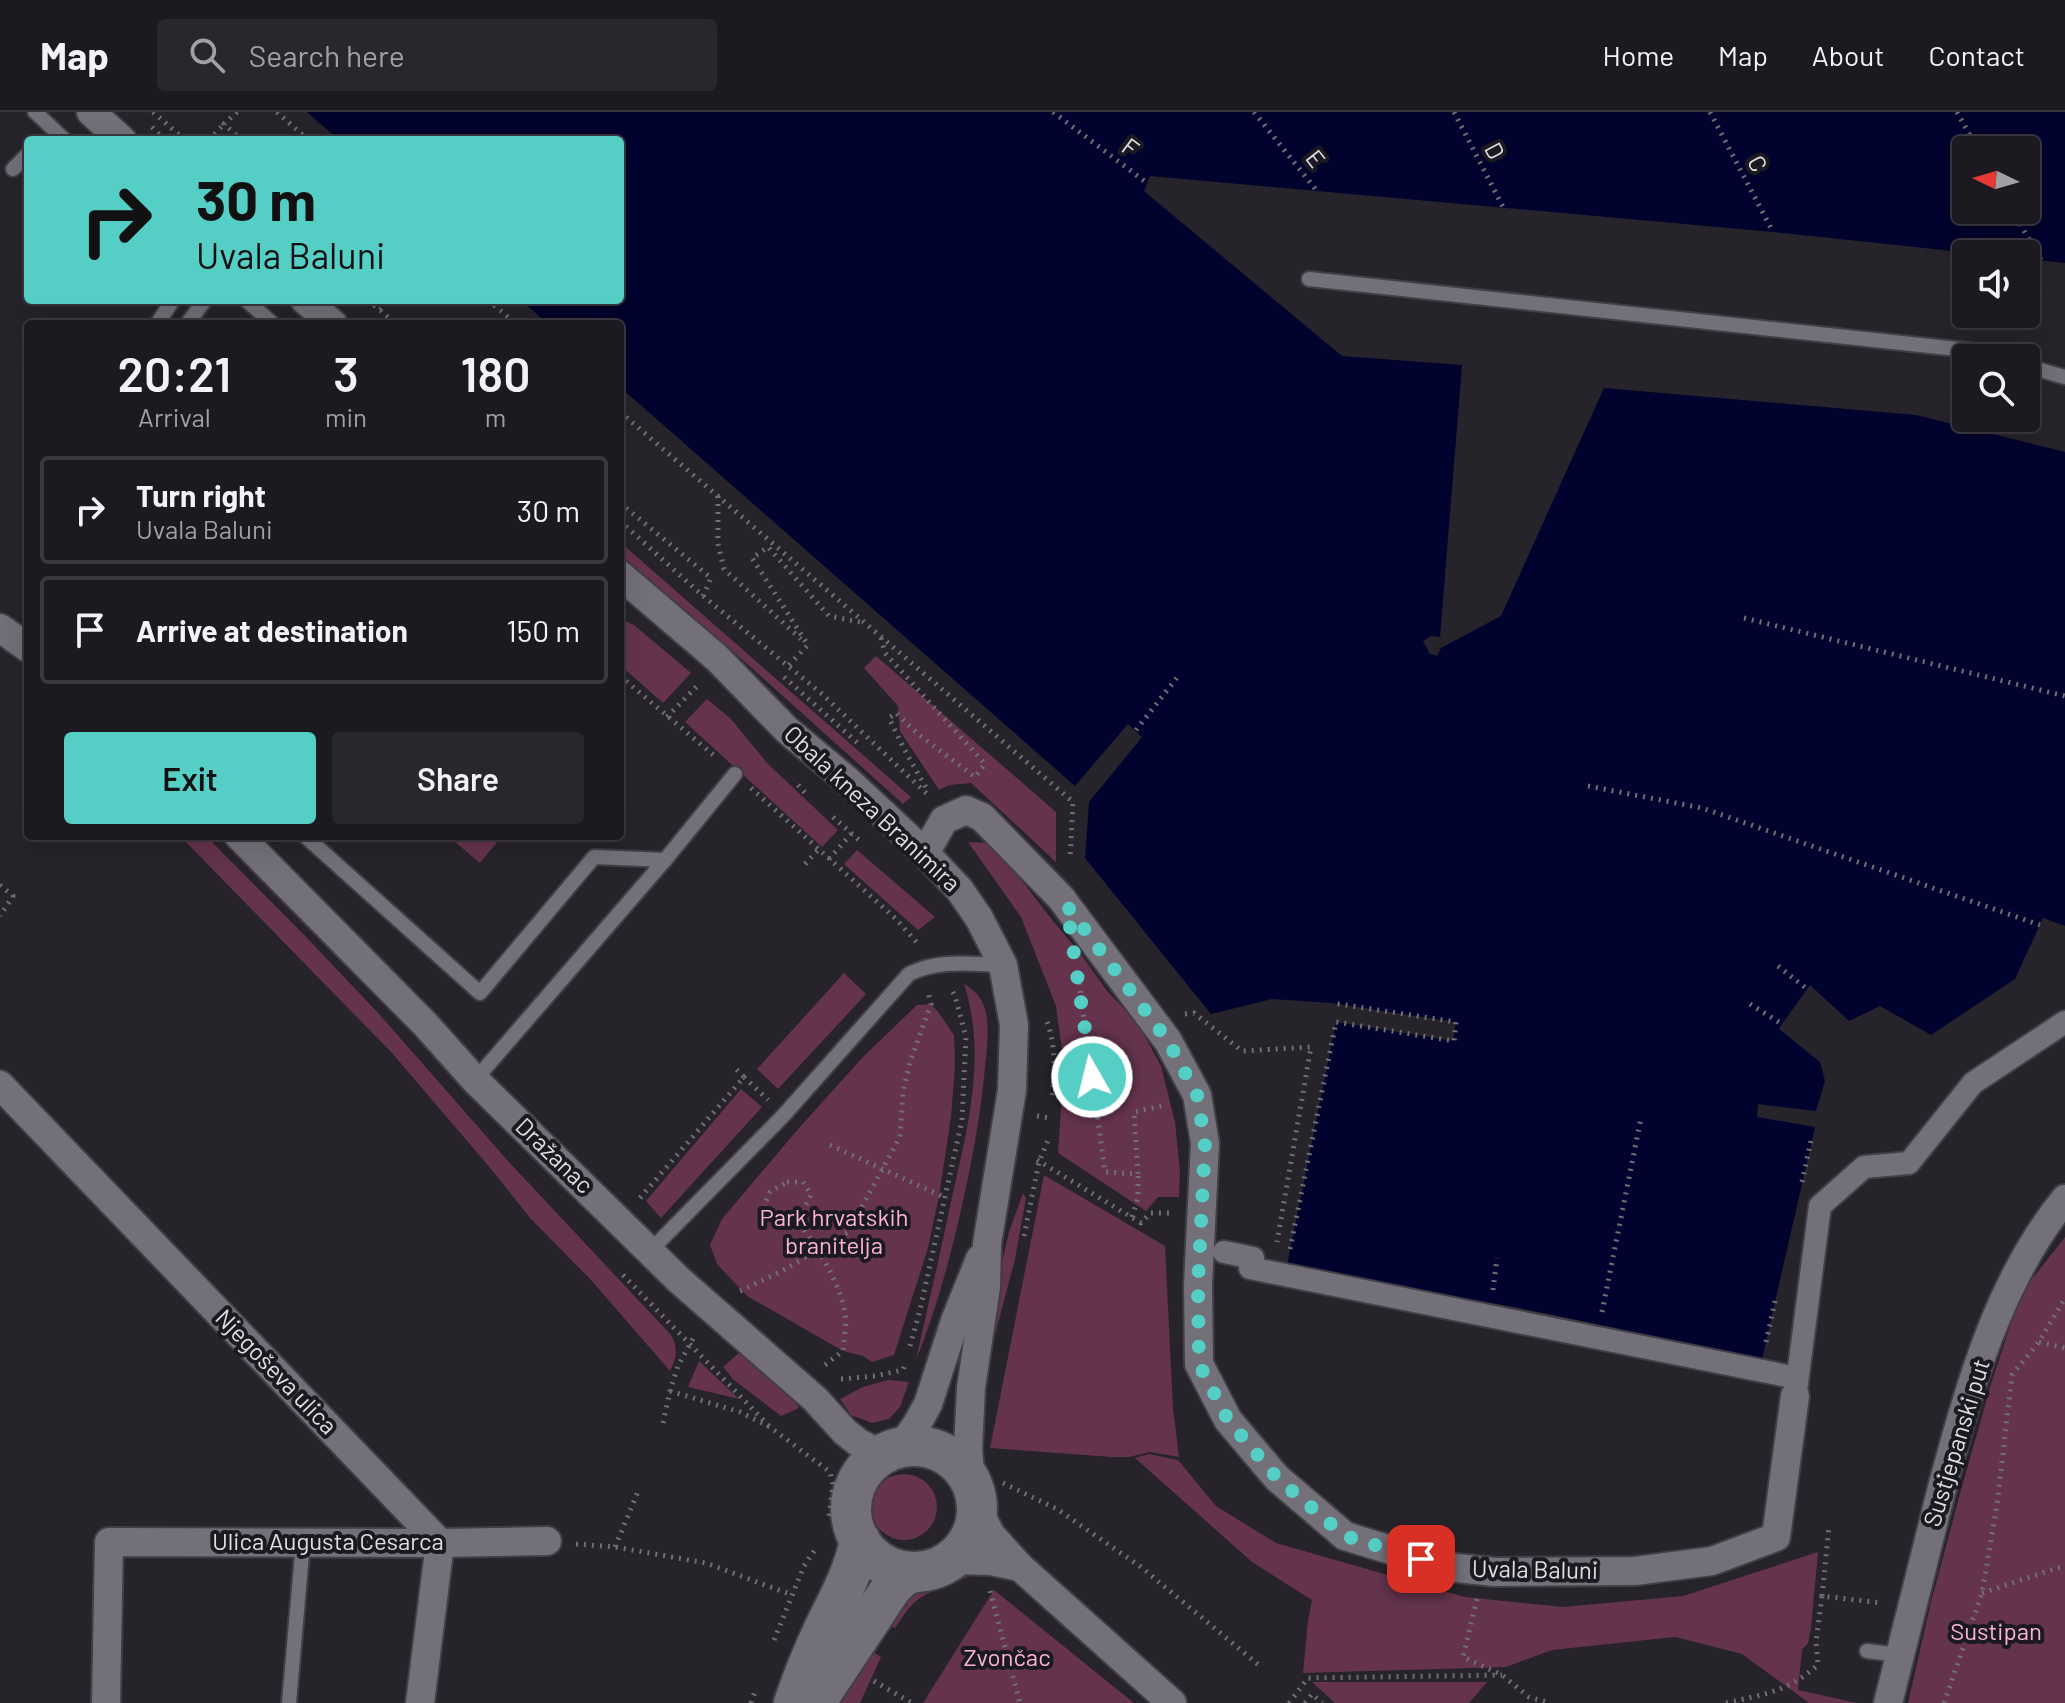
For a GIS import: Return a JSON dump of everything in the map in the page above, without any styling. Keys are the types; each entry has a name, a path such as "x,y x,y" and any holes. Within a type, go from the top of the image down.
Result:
{"main road":[{"path":"917,1446 941,1452 962,1467 982,1490 974,1528 966,1546 951,1560 934,1569 913,1572 897,1570 882,1563 844,1530 853,1524 854,1490 862,1474 873,1461 894,1450 917,1446"},
{"path":"794,1703 812,1653 856,1559 844,1530"},
{"path":"815,1703 892,1587 913,1572"}],"street":[{"path":"91,112 118,136"},
{"path":"310,304 328,320"},
{"name":"Obala kneza Branimira","path":"624,578 717,658 787,730 848,781 925,853 959,889 979,918 1003,965 1014,1025 1012,1090 987,1244 986,1287 968,1419 968,1450 982,1490"},
{"path":"0,628 24,645"},
{"name":"Uvala Baluni","path":"925,853 944,820 966,810 982,817 1061,898 1168,1041 1197,1095 1203,1131 1212,1250 1199,1364 1228,1420 1277,1478 1345,1536 1447,1567 1484,1571 1635,1571 1712,1561 1776,1537 1820,1206 1864,1167 1909,1163 1973,1083 2065,1022"},
{"name":"Dražanac","path":"243,840 425,1024 475,1080 659,1243 713,1310 815,1399 845,1432 871,1449 894,1450"},
{"name":"Njegoševa ulica","path":"0,1085 440,1543"},
{"name":"Sustjepanski put","path":"1888,1703 1966,1399 2002,1286 2012,1280 2065,1199"},
{"name":"Obala kneza Branimira","path":"894,1450 917,1424 928,1404 955,1321 987,1244"},
{"path":"1212,1250 1253,1258 1250,1268 1796,1387"},
{"path":"982,1490 991,1535 1020,1567 1172,1703"},
{"name":"Ulica Augusta Cesarca","path":"106,1703 109,1542 547,1541"},
{"path":"420,1703 440,1543"},
{"path":"951,1560 991,1561 1020,1567"}],"lane":[{"path":"35,112 47,134"},
{"path":"13,169 24,158"},
{"path":"1309,279 1952,348"},
{"path":"250,304 268,320"},
{"path":"2040,370 2065,377"},
{"path":"624,596 652,603"},
{"path":"475,1080 735,774"},
{"path":"309,840 480,993 594,857 665,860"},
{"path":"659,1243 783,1116 909,974 924,966 937,964 1003,965"},
{"path":"289,1703 303,1542"},
{"path":"1867,1651 1899,1655"}],"path":[{"path":"153,112 180,136"},
{"path":"213,136 237,112"},
{"path":"277,112 304,136"},
{"name":"F","path":"1053,112 1147,183"},
{"name":"E","path":"1254,112 1317,191"},
{"name":"D","path":"1454,112 1503,207"},
{"name":"C","path":"1710,112 1773,232"},
{"path":"1957,112 1970,136"},
{"path":"224,124 238,136"},
{"path":"2020,224 2041,260"},
{"path":"373,304 391,320"},
{"path":"380,310 386,304"},
{"path":"493,304 511,320"},
{"path":"624,415 799,565"},
{"path":"718,495 718,544 724,569 808,645"},
{"path":"624,506 711,578 703,596"},
{"path":"624,525 703,596 822,694 932,799 889,718 896,713 919,735 975,777 985,764 885,653 880,636"},
{"path":"808,645 752,558 768,547 829,616 866,624"},
{"path":"1744,618 2065,696"},
{"path":"789,665 808,645"},
{"path":"1136,730 1179,675"},
{"path":"624,679 735,774 896,919 937,964 955,996 966,1037 962,1120 920,1310 903,1370 842,1380 837,1376"},
{"path":"667,717 699,683"},
{"path":"1588,786 1702,808 2040,925"},
{"path":"833,817 862,842"},
{"path":"829,859 852,833"},
{"path":"805,864 819,849"},
{"path":"0,885 13,896 0,916"},
{"path":"1778,966 1807,989"},
{"path":"1076,968 1105,1172 1138,1174"},
{"path":"1290,1250 1336,1022 1454,1041 1456,1022 1332,1003"},
{"path":"663,1423 678,1366 713,1310 729,1297 780,1272 848,1232 900,1137 903,1092 910,1062 931,1004"},
{"path":"1750,1004 1782,1024"},
{"path":"733,1066 769,1101"},
{"path":"659,1243 635,1204 744,1077"},
{"path":"1132,1217 1138,1198 1134,1112 1155,1108"},
{"path":"1600,1325 1641,1118"},
{"path":"1004,1141 1141,1223 1150,1213"},
{"path":"830,1145 946,1198"},
{"path":"787,1182 803,1182 811,1194 807,1206 795,1217 785,1222 771,1218 764,1206 770,1192 787,1182"},
{"path":"795,1217 831,1273 846,1315 843,1351 824,1366 831,1371"},
{"path":"1491,1303 1497,1258"},
{"path":"1944,1703 1982,1593 1997,1505 2012,1375 2039,1342 2065,1298"},
{"path":"2039,1342 2065,1348"},
{"path":"670,1391 740,1412 770,1427 830,1472 844,1530"},
{"path":"639,1489 615,1547 706,1563 792,1595 804,1566 817,1547"},
{"path":"982,1490 1057,1509 1129,1558 1260,1666"},
{"path":"1726,1703 1778,1691 1818,1665 1816,1642 1829,1527"},
{"path":"1020,1567 989,1586 1020,1703"},
{"path":"1982,1593 2065,1567"},
{"path":"1484,1571 1463,1657 1502,1675 1529,1697 1550,1703"},
{"path":"1822,1596 1883,1603"},
{"path":"869,1691 880,1669"},
{"path":"1289,1703 1308,1678 1502,1675"},
{"path":"873,1680 912,1703"},
{"path":"1302,1686 1322,1703"},
{"path":"1305,1703 1312,1694"}],"green space":[{"path":"624,546 911,797 903,804 624,558"},
{"path":"624,621 634,625 691,673 663,703 624,669"},
{"path":"876,656 1056,812 1056,862 971,783 949,785 939,790 900,731 898,706 864,668"},
{"path":"707,699 731,719 768,764 838,830 822,847 685,722"},
{"path":"184,840 210,840 380,1015 508,1161 671,1335 676,1353 670,1371 591,1280 531,1219 392,1053"},
{"path":"453,840 499,840 480,863"},
{"path":"968,842 993,843 1107,991 1137,1022 1161,1066 1175,1122 1179,1197 1158,1197 1146,1211 1058,1153 1064,1065 1056,1006 1021,917"},
{"path":"857,850 935,917 918,930 844,864"},
{"path":"844,973 866,994 778,1089 757,1069"},
{"path":"964,984 981,999 987,1020 981,1101 954,1241 916,1360 973,1090 974,1037"},
{"name":"Park hrvatskih branitelja","path":"931,1004 954,1035 951,1117 939,1196 928,1248 894,1355 872,1362 863,1356 843,1351 747,1296 717,1264 710,1245 722,1219 864,1056 917,1005"},
{"path":"741,1089 762,1107 661,1218 646,1201"},
{"path":"1044,1175 1165,1246 1173,1408 1179,1457 1150,1452 1112,1457 990,1448"},
{"path":"1023,1193 1026,1198 1015,1259 986,1369 997,1284 1009,1232"},
{"name":"Sustipan","path":"2065,1237 2065,1703 1908,1703 1961,1490 2021,1293"},
{"path":"741,1351 799,1408 781,1416 734,1380 723,1367"},
{"path":"699,1361 739,1399 688,1387"},
{"path":"888,1380 909,1382 900,1407 889,1419 872,1423 851,1415 840,1399 863,1387"},
{"path":"1149,1454 1178,1460 1216,1506 1276,1543 1465,1597 1563,1607 1683,1596 1818,1552 1811,1628 1808,1643 1802,1650 1798,1690 1857,1703 1809,1703 1742,1654 1675,1637 1552,1650 1506,1667 1303,1673 1312,1600 1252,1562 1135,1458"},
{"path":"898,1474 910,1474 922,1479 932,1489 937,1507 935,1520 922,1535 910,1540 898,1540 886,1535 876,1525 871,1513 871,1501 876,1489 886,1479"},
{"path":"970,1575 917,1600 895,1628 881,1621 908,1592 953,1577"},
{"name":"Zvončac","path":"994,1590 1134,1703 923,1703"},
{"path":"866,1647 881,1657 860,1703 830,1703"},
{"path":"1312,1682 1487,1682 1469,1703 1335,1703"}],"water":[{"path":"307,112 2065,112 2065,263 2040,260 2040,240 1952,240 1952,251 1150,176 1144,191 1342,356 1462,365 1440,637 1431,636 1423,641 1430,654 1437,656 1441,648 1501,616 1604,388 1916,415 1952,424 1952,432 1984,432 2065,452 2065,926 2043,918 2015,979 1931,1035 1880,1006 1849,1021 1810,985 1782,1024 1779,1029 1820,1062 1825,1081 1816,1111 1758,1104 1757,1117 1815,1127 1762,1359 1519,1308 1287,1266 1336,1022 1453,1041 1456,1022 1332,1003 1272,999 1211,1014 1085,858 1089,802 1142,737 1128,724 1075,786 624,391 624,320 544,320 526,304 624,304 624,136 334,136"}],"route":[{"path":"1092,1077 1067,906 1168,1041 1197,1095 1205,1143 1198,1285 1199,1364 1228,1420 1277,1478 1345,1536 1421,1559"}]}
